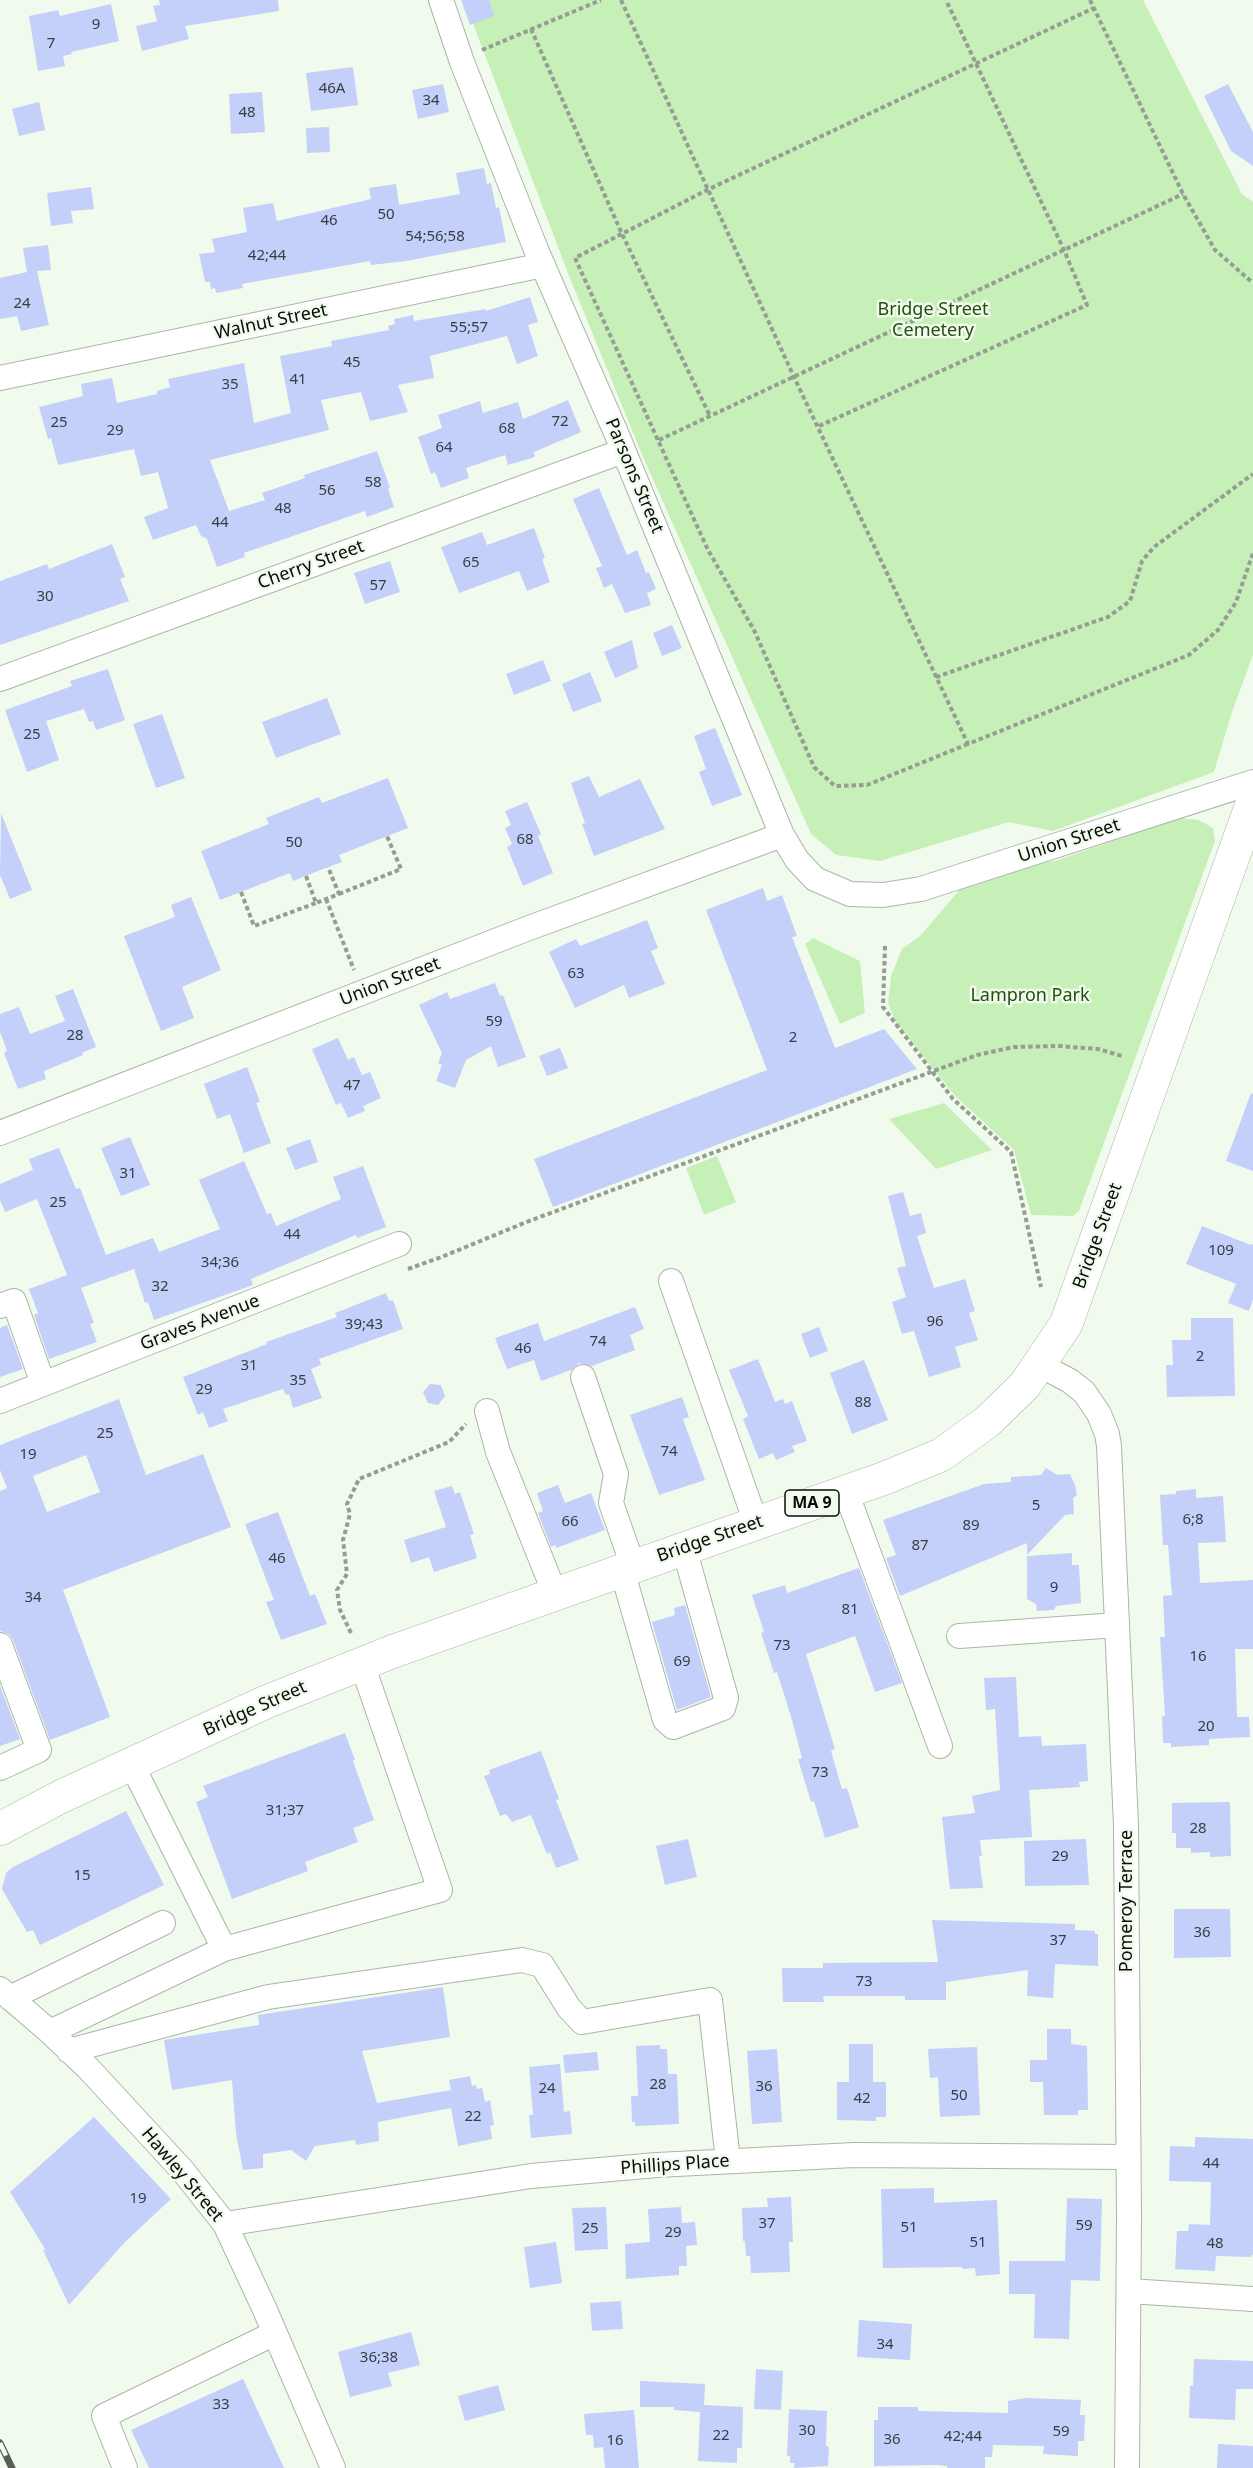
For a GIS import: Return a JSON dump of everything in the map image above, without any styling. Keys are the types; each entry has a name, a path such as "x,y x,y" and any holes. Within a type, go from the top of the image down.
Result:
{"highway":[{"name":"Bridge Street","path":"3,1821 132,1765 266,1702 362,1664 923,1463 957,1444 1007,1404 1040,1365 1066,1324 1253,801"}],"street":[{"name":"Parsons Street","path":"441,0 462,62 543,265 623,451 782,835 797,860 815,879 850,894 883,895"},
{"name":"Walnut Street","path":"0,378 543,265"},
{"name":"Cherry Street","path":"0,680 623,451"},
{"name":"Union Street","path":"883,895 921,889 1253,782"},
{"name":"Union Street","path":"0,1133 518,932 782,835"},
{"name":"Graves Avenue","path":"0,1401 399,1244"},
{"path":"671,1281 756,1523"},
{"path":"0,1306 14,1301 43,1384"},
{"name":"Pomeroy Terrace","path":"1040,1365 1070,1381 1084,1392 1099,1414 1107,1434 1126,1824 1129,2291 1127,2468"},
{"path":"582,1377 616,1474 611,1503 665,1720 673,1726 723,1708 726,1698 684,1548"},
{"path":"487,1411 498,1452 555,1594"},
{"path":"846,1491 940,1746"},
{"path":"958,1636 1117,1625"},
{"path":"0,1644 39,1750 0,1768"},
{"path":"50,2032 224,1949 440,1890 362,1664"},
{"path":"132,1765 224,1949"},
{"path":"5,1994 162,1923"},
{"path":"69,2050 268,1997 522,1960 542,1965 569,2008 582,2022 710,2001 728,2161"},
{"name":"Hawley Street","path":"5,1994 69,2050 183,2171 225,2224 333,2468"},
{"name":"Phillips Place","path":"225,2224 531,2176 657,2165 854,2155 1128,2157"},
{"path":"1129,2291 1253,2299"},
{"path":"125,2468 104,2416 275,2333"}],"path":[{"path":"478,52 601,0"},
{"path":"621,0 794,377 968,744"},
{"path":"819,426 1087,305 1064,250 946,0"},
{"path":"1090,0 1183,195 1215,250 1253,283"},
{"path":"1094,8 707,190 575,258 708,550 754,630 814,767 835,786 867,785 1189,655 1218,630 1236,602 1253,553"},
{"path":"531,29 622,234 710,416"},
{"path":"658,440 1183,195"},
{"path":"936,677 1108,617 1130,601 1142,561 1154,547 1253,474"},
{"path":"241,892 254,926 316,903 401,869 387,836"},
{"path":"328,867 339,894"},
{"path":"306,876 316,903"},
{"path":"326,898 357,976"},
{"path":"885,946 883,1007 952,1099 1011,1152 1041,1287"},
{"path":"406,1269 977,1055 1014,1047 1058,1046 1088,1048 1122,1056"},
{"path":"351,1634 340,1610 337,1590 347,1574 343,1540 350,1514 347,1504 359,1479 448,1442 471,1419 487,1411"}],"green space":[{"name":"Bridge Street Cemetery","path":"464,0 1143,0 1242,194 1253,202 1253,655 1232,712 1214,772 1053,831 1009,822 880,861 836,855 811,834 643,457 569,276"},
{"name":"Lampron Park","path":"1180,818 1199,820 1213,828 1215,841 1079,1211 1073,1216 1031,1215 1014,1150 955,1096 895,1021 888,1003 891,976 902,949 920,936 968,880 1012,868 1055,861"},
{"path":"813,938 860,961 865,1013 840,1024 805,944"},
{"path":"944,1103 992,1150 936,1169 889,1119"},
{"path":"717,1156 736,1202 704,1215 686,1168"}],"building":[{"path":"159,0 278,0 279,11 185,26 189,39 142,51 136,26 157,21 153,6 160,5"},
{"path":"461,0 489,0 494,16 470,25"},
{"path":"111,4 119,41 71,52 72,54 63,56 65,66 38,71 29,16 58,10 60,16"},
{"path":"353,67 358,105 311,111 306,73"},
{"path":"443,84 449,112 418,119 412,90"},
{"path":"1228,84 1253,132 1253,166 1231,151 1204,96"},
{"path":"262,92 265,132 231,134 229,94"},
{"path":"39,102 45,130 19,136 12,109"},
{"path":"329,127 330,152 307,153 306,128"},
{"path":"484,168 487,184 491,183 496,208 499,207 506,242 406,261 371,265 370,261 242,284 243,288 216,293 215,288 211,289 210,282 205,282 199,254 215,252 212,239 247,232 243,208 273,203 277,221 371,199 369,188 396,184 399,205 460,194 456,173"},
{"path":"91,187 94,209 71,211 73,223 51,226 47,193"},
{"path":"48,245 51,270 37,271 49,325 21,331 17,316 0,319 0,278 27,272 23,248"},
{"path":"530,297 538,322 528,325 538,356 517,364 507,336 430,356 434,378 398,385 408,412 370,421 361,392 321,400 329,430 210,460 229,511 265,500 262,493 305,478 304,475 377,451 394,507 367,517 365,511 244,553 245,557 217,567 207,539 201,536 196,525 153,540 144,517 168,508 158,472 141,476 134,449 58,465 39,407 83,396 81,384 112,378 117,403 157,394 157,391 170,387 168,379 244,363 254,423 291,413 280,356 332,346 331,341 389,330 388,326 395,324 394,319 413,315 414,321 486,309 486,311"},
{"path":"568,400 581,432 534,452 535,457 508,465 505,455 466,468 469,478 441,488 435,472 431,474 418,437 442,428 438,415 480,401 483,413 518,402 523,419"},
{"path":"599,488 627,555 637,550 646,573 649,572 656,589 647,593 651,605 625,613 612,584 604,588 596,568 602,566 573,499"},
{"path":"534,528 545,558 542,559 550,582 527,591 519,571 459,593 441,547 482,532 487,545"},
{"path":"112,544 125,577 120,579 129,601 0,645 0,581 47,564 49,569"},
{"path":"390,561 400,592 365,604 354,573"},
{"path":"672,625 682,648 662,656 653,633"},
{"path":"632,640 638,668 615,678 604,652"},
{"path":"543,660 551,681 514,695 506,674"},
{"path":"108,669 125,720 96,730 93,721 89,722 84,709 46,721 59,760 27,772 5,710 72,686 70,681"},
{"path":"590,672 602,701 573,712 562,684"},
{"path":"327,698 341,734 276,758 262,722"},
{"path":"162,714 185,778 156,788 133,724"},
{"path":"715,728 742,795 712,806 699,772 706,769 694,736"},
{"path":"589,776 599,797 640,779 665,829 594,856 582,824 585,823 571,783"},
{"path":"388,778 408,828 339,855 342,862 293,881 290,873 220,900 201,851 269,824 266,818 319,797 322,803"},
{"path":"527,802 541,834 538,836 553,873 523,886 507,847 512,844 505,828 511,825 505,811"},
{"path":"1,813 32,890 10,899 0,875"},
{"path":"763,888 767,901 782,895 797,936 792,937 835,1048 884,1029 917,1069 553,1207 534,1159 767,1070 706,910"},
{"path":"191,897 221,970 182,987 194,1018 161,1031 124,936 175,917 171,905"},
{"path":"647,920 658,948 651,951 665,984 629,998 624,985 575,1008 549,952 576,939 580,946"},
{"path":"495,983 500,996 503,995 526,1057 498,1067 491,1046 466,1060 455,1088 436,1081 442,1065 438,1063 442,1053 419,1005 447,992 450,999"},
{"path":"73,989 96,1047 82,1053 83,1055 44,1071 46,1079 18,1089 4,1053 7,1051 0,1032 0,1014 19,1007 30,1034 65,1021 55,996"},
{"path":"338,1038 348,1060 354,1057 362,1075 370,1072 381,1098 363,1106 365,1111 348,1118 341,1103 336,1105 312,1049"},
{"path":"560,1048 568,1068 547,1076 539,1056"},
{"path":"247,1067 260,1102 256,1103 271,1143 244,1153 230,1114 217,1119 204,1084"},
{"path":"1251,1093 1253,1094 1253,1171 1226,1161"},
{"path":"130,1137 150,1185 121,1196 101,1148"},
{"path":"310,1139 318,1162 295,1170 286,1148"},
{"path":"59,1148 76,1189 80,1188 106,1255 153,1238 159,1252 220,1229 199,1180 244,1161 267,1214 271,1213 276,1226 341,1199 333,1177 363,1166 386,1227 357,1238 356,1235 251,1279 253,1285 154,1320 148,1302 145,1303 134,1269 81,1288 94,1323 90,1324 97,1342 49,1359 34,1315 38,1313 29,1289 67,1275 37,1199 5,1212 0,1200 0,1184 33,1170 29,1159"},
{"path":"903,1192 910,1216 921,1213 926,1233 917,1236 934,1288 965,1279 975,1311 969,1313 978,1340 955,1347 961,1367 929,1377 914,1331 902,1334 892,1302 906,1297 897,1268 906,1266 888,1196"},
{"path":"1202,1226 1253,1244 1253,1299 1249,1311 1228,1303 1236,1284 1186,1264"},
{"path":"386,1293 389,1301 393,1300 403,1329 319,1359 321,1365 311,1369 322,1398 293,1408 289,1394 286,1395 283,1389 223,1409 228,1421 209,1428 203,1412 198,1415 183,1377 267,1344 266,1342 337,1317 335,1313"},
{"path":"635,1307 644,1329 630,1335 635,1350 592,1366 579,1363 571,1370 541,1381 534,1360 507,1369 495,1338 538,1323 544,1341"},
{"path":"1191,1318 1233,1318 1235,1396 1167,1397 1166,1365 1173,1365 1172,1340 1191,1340"},
{"path":"7,1325 23,1369 0,1377 0,1328"},
{"path":"819,1327 828,1351 810,1358 801,1334"},
{"path":"758,1359 775,1402 783,1399 785,1404 792,1401 807,1441 792,1446 795,1452 776,1460 773,1453 759,1459 743,1419 748,1416 729,1370"},
{"path":"864,1360 888,1420 852,1434 830,1373"},
{"path":"430,1384 441,1385 445,1396 438,1405 428,1403 423,1392"},
{"path":"682,1397 689,1417 683,1419 705,1480 659,1495 630,1415"},
{"path":"119,1399 146,1475 203,1454 231,1527 63,1590 110,1717 50,1740 13,1640 9,1634 0,1631 0,1491 7,1488 0,1470 0,1445","holes":["86,1455 100,1492 47,1512 33,1476"]},
{"path":"1046,1468 1057,1475 1070,1474 1077,1495 1073,1498 1074,1514 1065,1515 1027,1555 1027,1543 900,1596 886,1558 896,1555 883,1520 984,1484 1011,1482 1011,1477 1041,1475"},
{"path":"558,1485 565,1503 591,1493 605,1530 556,1548 556,1545 551,1547 538,1513 543,1511 537,1493"},
{"path":"452,1486 455,1494 460,1492 474,1534 470,1535 477,1558 434,1572 429,1557 411,1563 404,1540 446,1527 434,1491"},
{"path":"1196,1489 1196,1498 1223,1496 1226,1542 1198,1543 1200,1583 1253,1580 1253,1649 1235,1649 1237,1717 1249,1717 1250,1737 1209,1739 1209,1745 1171,1747 1171,1743 1163,1743 1162,1716 1165,1716 1160,1637 1165,1637 1163,1596 1172,1595 1168,1545 1163,1545 1160,1495"},
{"path":"278,1512 310,1596 315,1594 327,1624 281,1640 266,1602 274,1600 245,1524"},
{"path":"1072,1553 1072,1565 1079,1565 1081,1603 1056,1606 1054,1610 1037,1611 1036,1604 1027,1599 1027,1556"},
{"path":"859,1568 902,1683 875,1692 855,1636 806,1654 835,1749 831,1751 842,1789 847,1788 859,1827 825,1838 798,1759 802,1758 792,1720 777,1672 774,1673 761,1633 764,1632 752,1595 785,1585 787,1593"},
{"path":"685,1605 711,1697 677,1710 652,1622 675,1615 674,1608"},
{"path":"1016,1677 1019,1737 1041,1736 1042,1746 1086,1744 1088,1781 1079,1782 1080,1787 1029,1790 1032,1837 980,1840 982,1856 979,1856 983,1888 950,1889 942,1817 975,1813 972,1796 1000,1790 995,1709 986,1710 984,1678"},
{"path":"0,1686 20,1739 0,1746"},
{"path":"345,1733 374,1820 353,1828 358,1842 305,1862 308,1871 232,1899 196,1802 208,1797 203,1786"},
{"path":"541,1751 559,1799 556,1800 579,1860 556,1868 550,1852 547,1854 531,1815 512,1822 506,1814 500,1816 484,1776 490,1774 489,1770"},
{"path":"1230,1802 1231,1856 1210,1857 1210,1852 1191,1853 1191,1848 1176,1848 1176,1833 1172,1833 1172,1803"},
{"path":"126,1811 164,1885 40,1945 33,1930 27,1932 2,1889 6,1873 13,1867"},
{"path":"688,1839 697,1877 665,1885 656,1846"},
{"path":"1086,1839 1089,1885 1025,1886 1024,1841"},
{"path":"1174,1909 1230,1909 1231,1957 1174,1958"},
{"path":"932,1920 1075,1924 1075,1930 1095,1931 1095,1934 1098,1934 1098,1966 1055,1964 1053,1998 1027,1996 1028,1970 946,1982 946,2000 905,2000 905,1996 823,1996 824,2002 783,2002 782,1968 823,1968 823,1963 938,1962"},
{"path":"443,1987 450,2037 362,2051 377,2103 451,2090 449,2080 470,2076 472,2086 476,2085 477,2089 482,2088 485,2102 490,2100 494,2125 490,2126 492,2139 458,2146 451,2108 378,2122 379,2141 356,2145 355,2140 315,2146 306,2161 291,2150 263,2154 263,2168 243,2170 236,2134 232,2080 172,2090 164,2040 259,2025 258,2015"},
{"path":"1047,2029 1071,2029 1071,2044 1087,2046 1088,2110 1078,2110 1078,2115 1044,2115 1043,2082 1030,2082 1030,2060 1047,2060"},
{"path":"849,2044 873,2044 873,2082 886,2082 886,2117 876,2117 876,2121 837,2120 837,2082 849,2082"},
{"path":"660,2045 660,2049 667,2049 668,2074 677,2074 679,2124 635,2126 635,2122 632,2122 631,2096 638,2096 636,2046"},
{"path":"977,2047 980,2115 940,2117 938,2077 930,2078 928,2049"},
{"path":"777,2049 782,2122 752,2124 747,2051"},
{"path":"597,2052 599,2070 565,2073 563,2055"},
{"path":"560,2064 564,2112 570,2111 572,2134 531,2138 529,2115 533,2115 529,2067"},
{"path":"94,2117 171,2199 125,2242 69,2305 43,2250 45,2249 10,2192"},
{"path":"1195,2137 1253,2139 1253,2254 1251,2257 1216,2256 1215,2271 1175,2269 1177,2231 1188,2231 1189,2224 1210,2225 1211,2182 1169,2181 1170,2146 1195,2147"},
{"path":"934,2188 934,2203 997,2200 1000,2274 976,2276 975,2268 962,2269 962,2267 883,2268 881,2189"},
{"path":"791,2197 793,2242 789,2242 790,2272 751,2273 750,2256 746,2256 745,2241 743,2241 742,2208 768,2207 767,2198"},
{"path":"1067,2198 1102,2199 1100,2281 1071,2280 1069,2339 1034,2338 1035,2294 1009,2294 1009,2261 1065,2261"},
{"path":"606,2207 608,2249 575,2251 572,2208"},
{"path":"681,2207 682,2223 695,2222 697,2245 686,2246 687,2266 679,2266 679,2275 626,2279 625,2244 650,2242 648,2209"},
{"path":"556,2242 562,2283 530,2288 524,2247"},
{"path":"621,2301 623,2329 592,2331 590,2303"},
{"path":"859,2320 912,2324 910,2360 857,2357"},
{"path":"411,2332 420,2365 388,2373 392,2386 350,2397 338,2352"},
{"path":"1194,2359 1253,2361 1253,2389 1236,2389 1235,2420 1189,2418"},
{"path":"756,2369 783,2371 781,2410 754,2409"},
{"path":"243,2379 284,2468 149,2468 131,2430"},
{"path":"640,2381 705,2384 704,2405 743,2407 742,2448 737,2448 737,2463 698,2461 700,2412 674,2410 674,2407 640,2407"},
{"path":"498,2385 505,2410 465,2421 458,2396"},
{"path":"1026,2398 1081,2400 1080,2415 1085,2415 1084,2441 1078,2441 1078,2456 1043,2454 1044,2446 993,2445 992,2457 985,2457 985,2468 947,2468 947,2466 937,2465 874,2466 874,2420 878,2420 878,2407 918,2407 918,2411 1008,2413 1008,2401"},
{"path":"789,2409 827,2411 828,2466 794,2468 795,2463 790,2463 790,2456 787,2456"},
{"path":"634,2410 639,2468 605,2468 603,2447 594,2448 593,2435 586,2435 584,2414"},
{"path":"1218,2444 1253,2446 1253,2468 1217,2468"}],"railway":[{"path":"0,2443 12,2468"}]}
